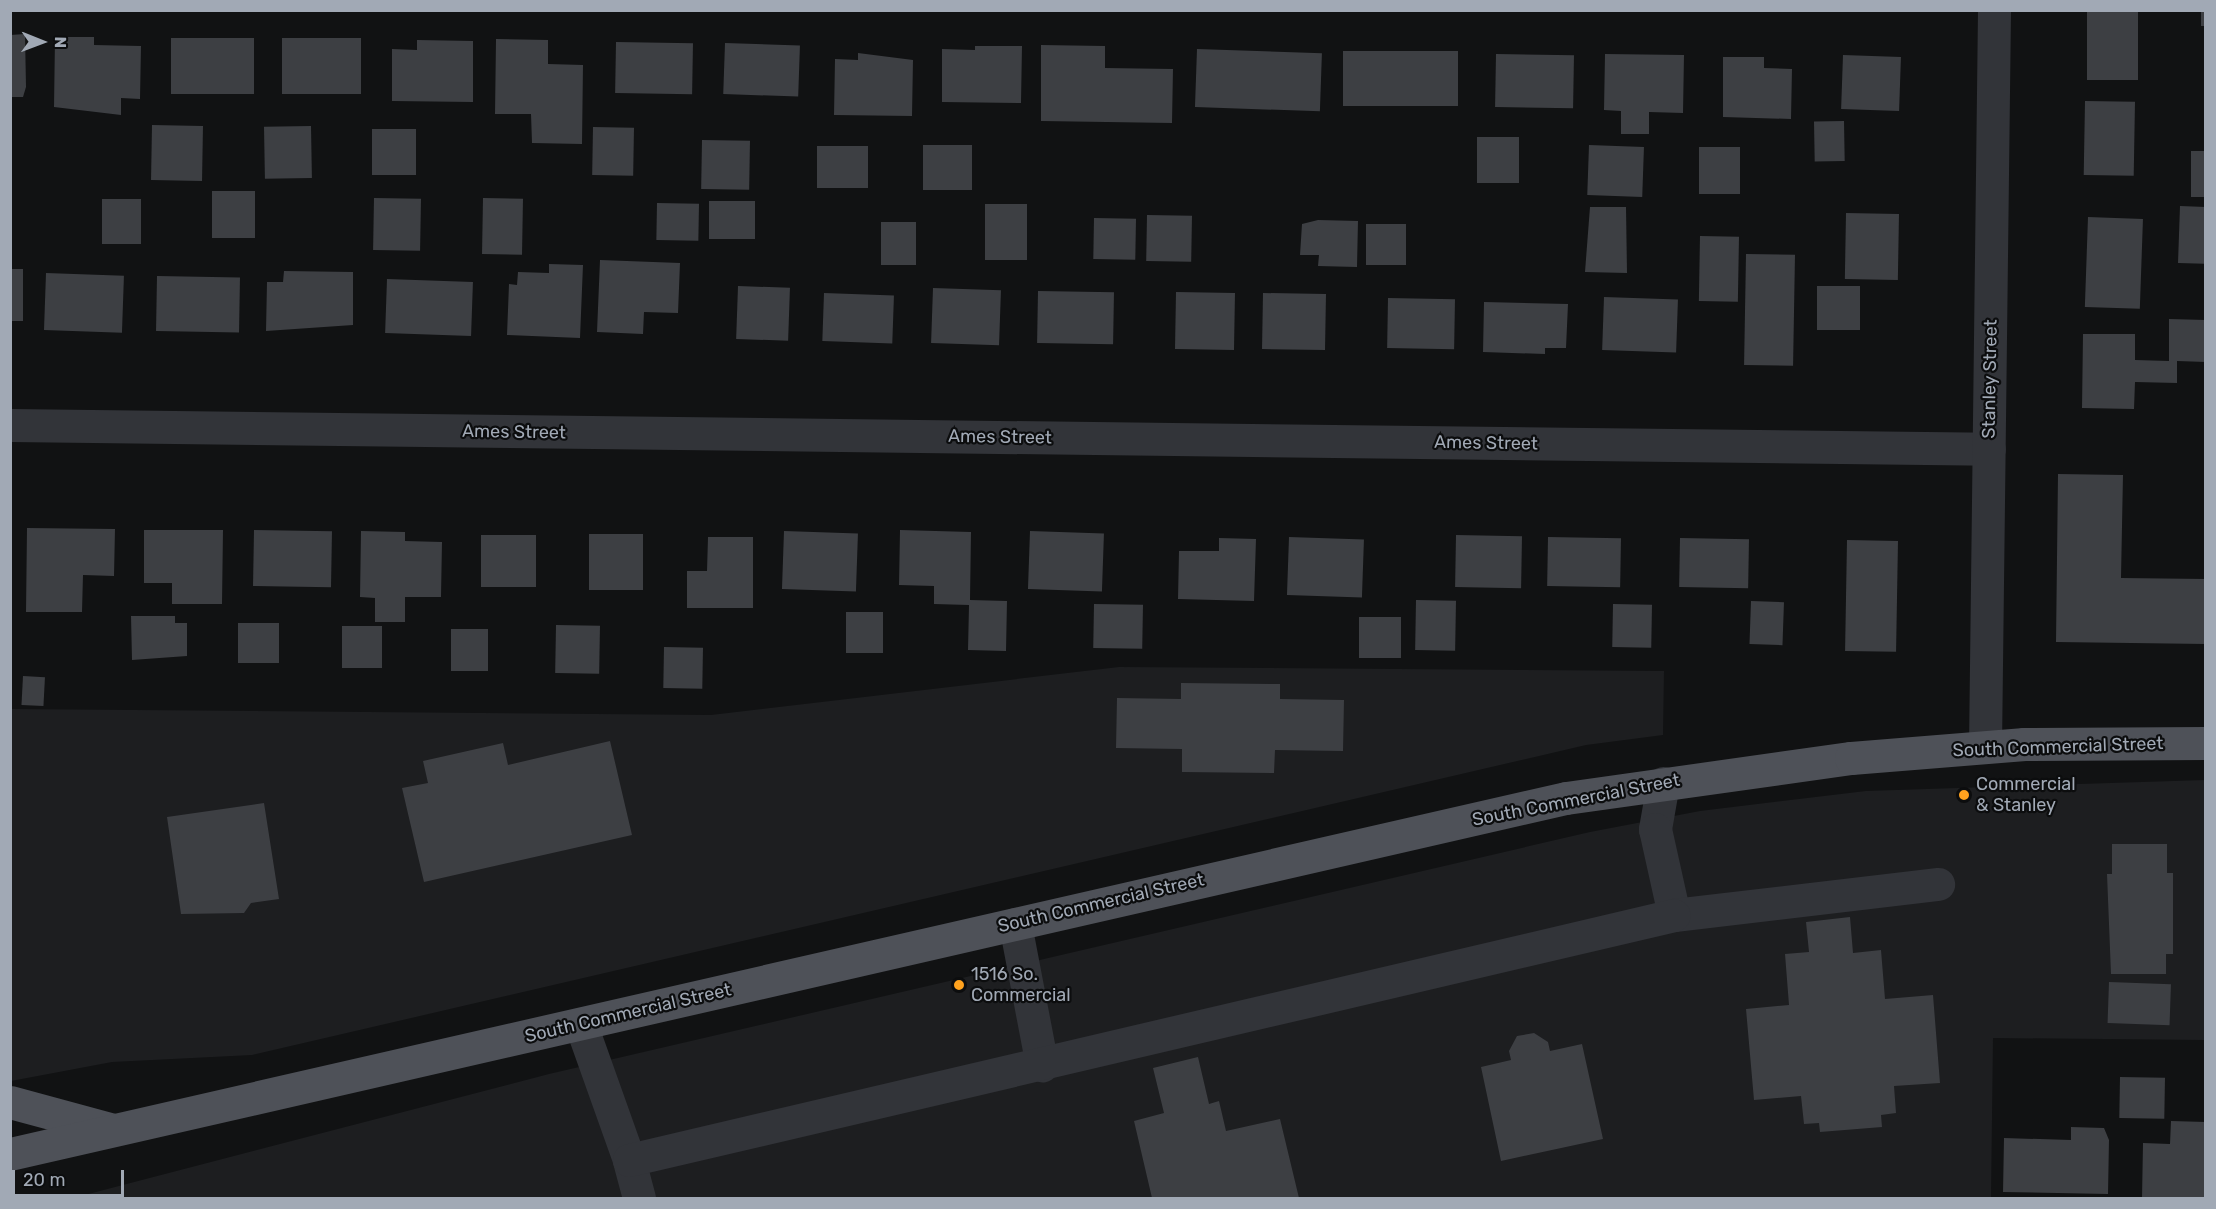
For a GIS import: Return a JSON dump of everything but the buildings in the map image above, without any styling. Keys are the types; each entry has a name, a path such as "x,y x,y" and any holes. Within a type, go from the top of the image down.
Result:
{"main road":[{"name":"South Commercial Street","path":"10,1154 1555,801 1663,783 1985,747 2205,743"},
{"path":"10,1102 115,1131"}],"street":[{"name":"Stanley Street","path":"1985,747 1994,10"},
{"name":"Ames Street","path":"10,425 1989,449"},
{"path":"1663,783 1655,829 1674,915"},
{"path":"629,1160 1674,915 1938,884"},
{"path":"1016,924 1042,1065"},
{"path":"581,1024 629,1160 639,1198"}],"shaded area":[{"path":"1119,667 1664,671 1663,735 1586,745 252,1055 112,1062 11,1081 11,709 711,715"},
{"path":"2205,780 2205,1040 1993,1038 1991,1198 73,1198 549,1074 1590,832 1700,811 1866,791"}],"place":[{"name":"Commercial & Stanley","path":"1964,795"},
{"name":"1516 So. Commercial","path":"959,985"}]}
